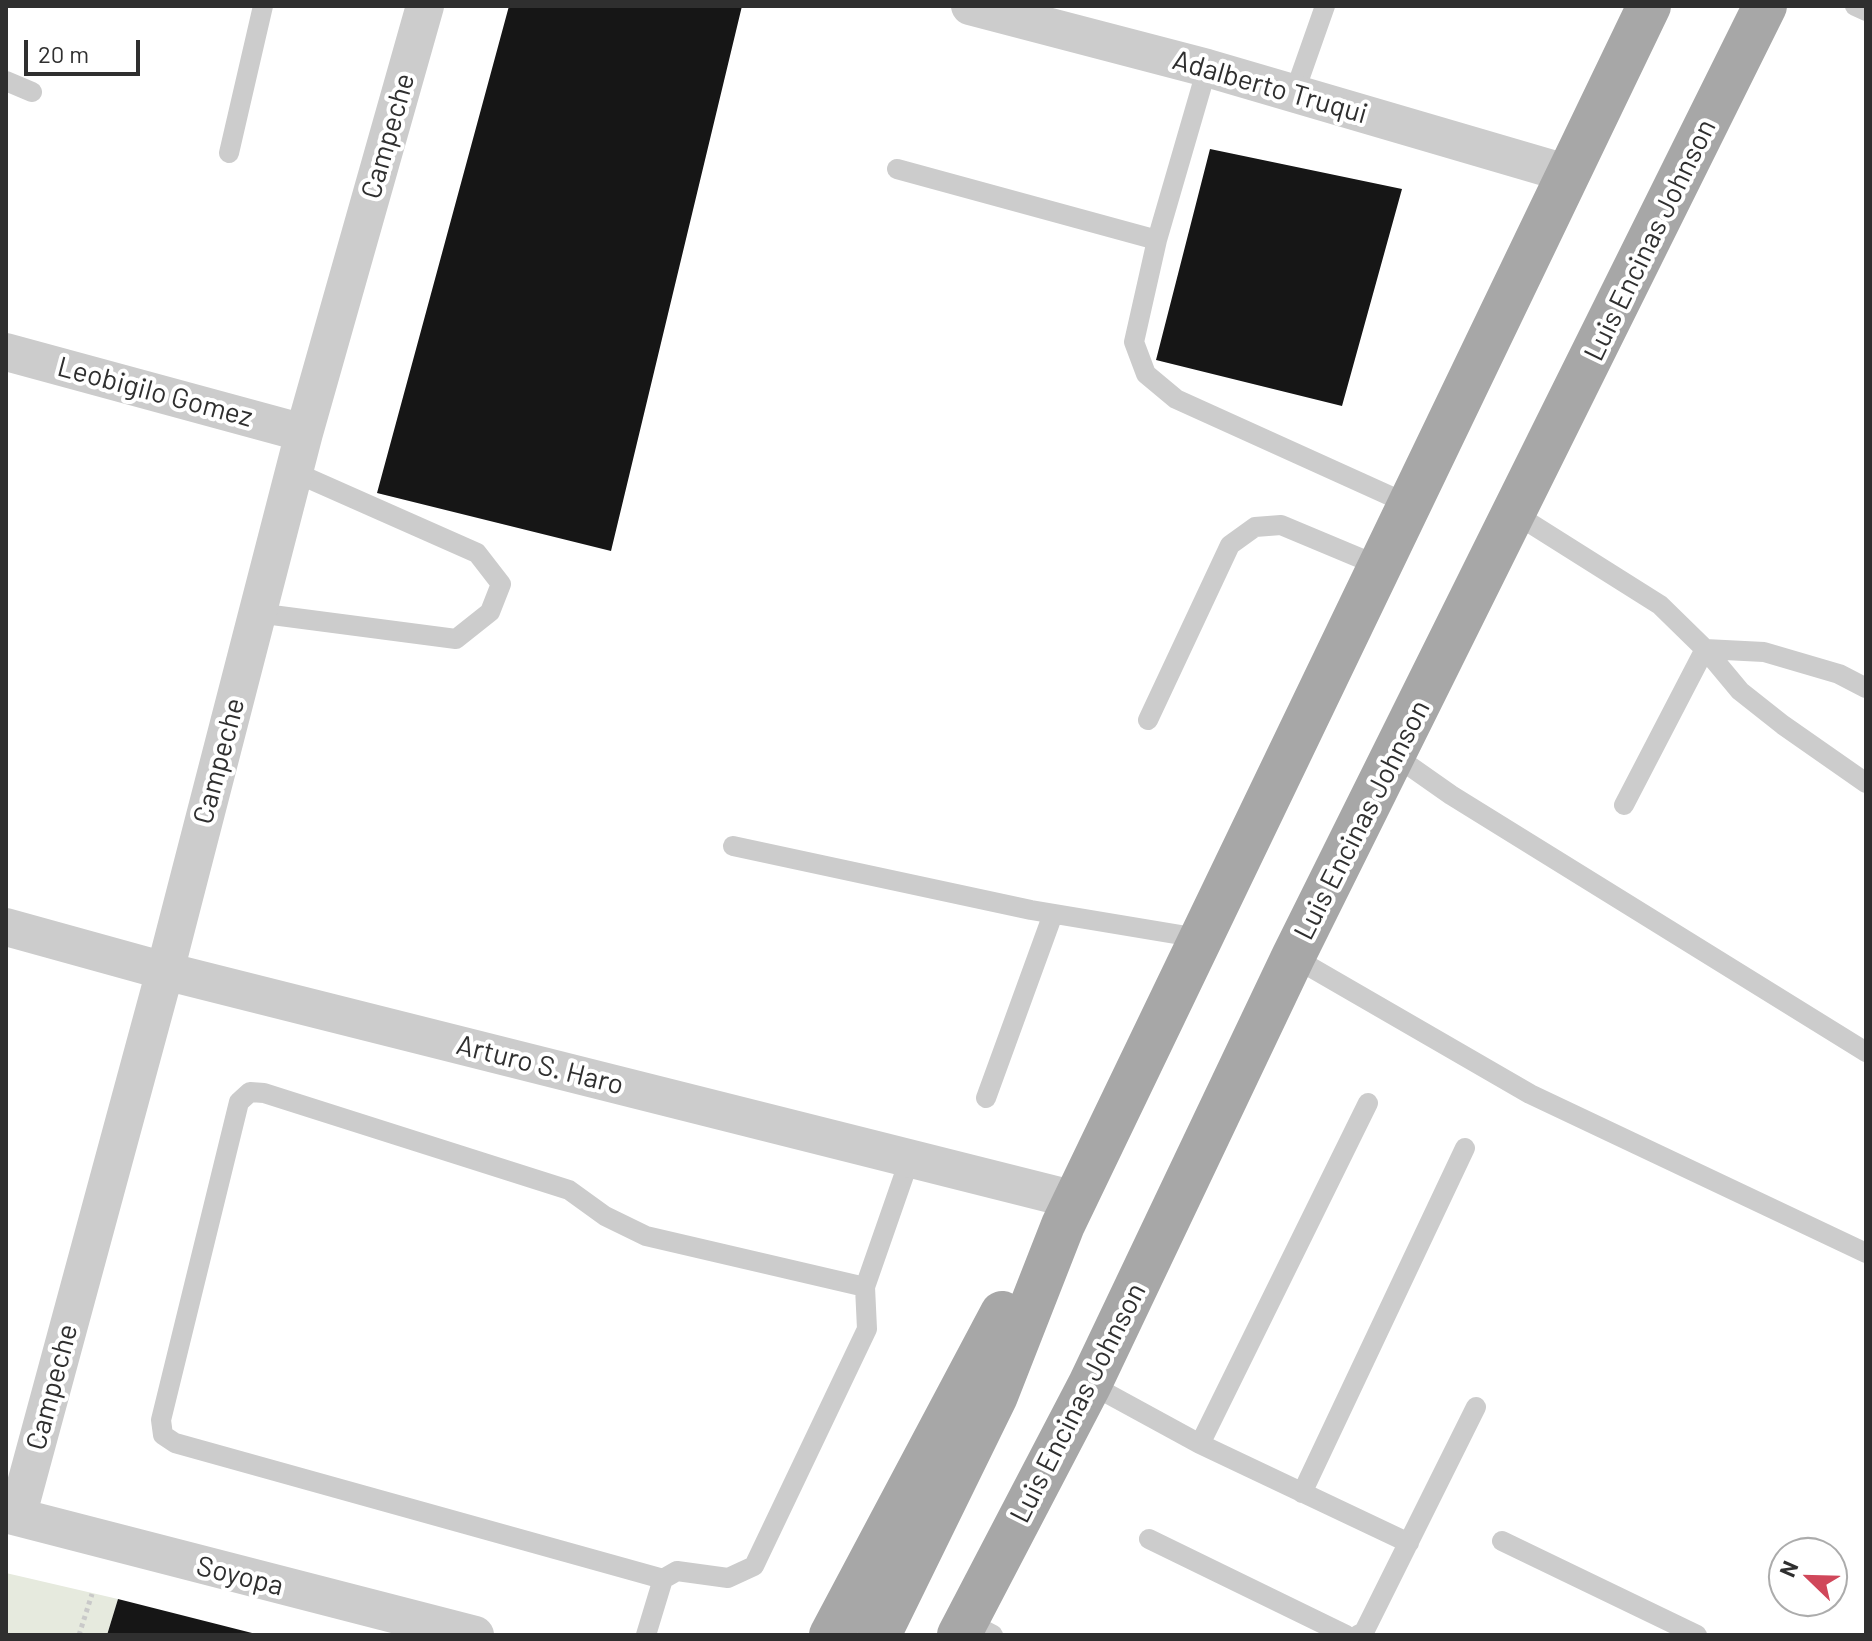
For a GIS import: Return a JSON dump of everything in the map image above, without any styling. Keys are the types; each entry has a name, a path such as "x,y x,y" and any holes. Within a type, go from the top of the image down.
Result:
{"main road":[{"path":"879,1635 996,1396 1069,1212 1649,6"},
{"name":"Luis Encinas Johnson","path":"973,1630 1293,957 1765,6"},
{"path":"831,1635 1002,1313 1069,1212"}],"street":[{"name":"Campeche","path":"12,1516 165,971 304,433 425,6"},
{"name":"Adalberto Truqui","path":"970,6 1207,68 1569,174"},
{"name":"Leobigilo Gomez","path":"6,352 304,433"},
{"name":"Arturo S. Haro","path":"6,927 165,971 910,1158 1069,1212"},
{"name":"Soyopa","path":"12,1516 475,1635"}],"lane":[{"path":"229,153 263,6"},
{"path":"1294,94 1325,6"},
{"path":"1855,6 1866,11"},
{"path":"1207,68 1157,240 1134,342 1146,374 1176,399 1408,504"},
{"path":"6,81 32,92"},
{"path":"897,169 1157,240"},
{"path":"257,613 456,639 490,612 501,584 477,553 294,472"},
{"path":"1514,513 1660,605 1705,649 1740,691 1866,783"},
{"path":"1148,720 1230,545 1255,527 1281,525 1379,566"},
{"path":"1705,649 1764,652 1839,674 1866,688"},
{"path":"1624,805 1705,649"},
{"path":"1394,755 1451,795 1866,1052"},
{"path":"733,846 1053,914 1199,938"},
{"path":"986,1098 1053,914"},
{"path":"1293,957 1530,1094 1866,1253"},
{"path":"663,1579 175,1443 163,1435 161,1420 239,1102 250,1092 264,1093 569,1190 605,1216 646,1236 865,1287"},
{"path":"1200,1444 1368,1103"},
{"path":"1302,1493 1465,1148"},
{"path":"646,1635 663,1579 677,1571 728,1578 754,1566 867,1329 865,1287 910,1158"},
{"path":"1090,1384 1200,1444 1409,1543"},
{"path":"1358,1635 1364,1632 1476,1407"},
{"path":"1149,1539 1346,1635"},
{"path":"1502,1541 1697,1635"}],"path":[{"path":"79,1635 92,1594"}],"shaded area":[{"path":"6,1573 118,1599 107,1635 6,1635"}],"building":[{"path":"509,6 742,6 611,551 377,493"},
{"path":"1210,149 1402,189 1342,406 1156,360"},
{"path":"118,1599 256,1634 256,1635 107,1635"}]}
